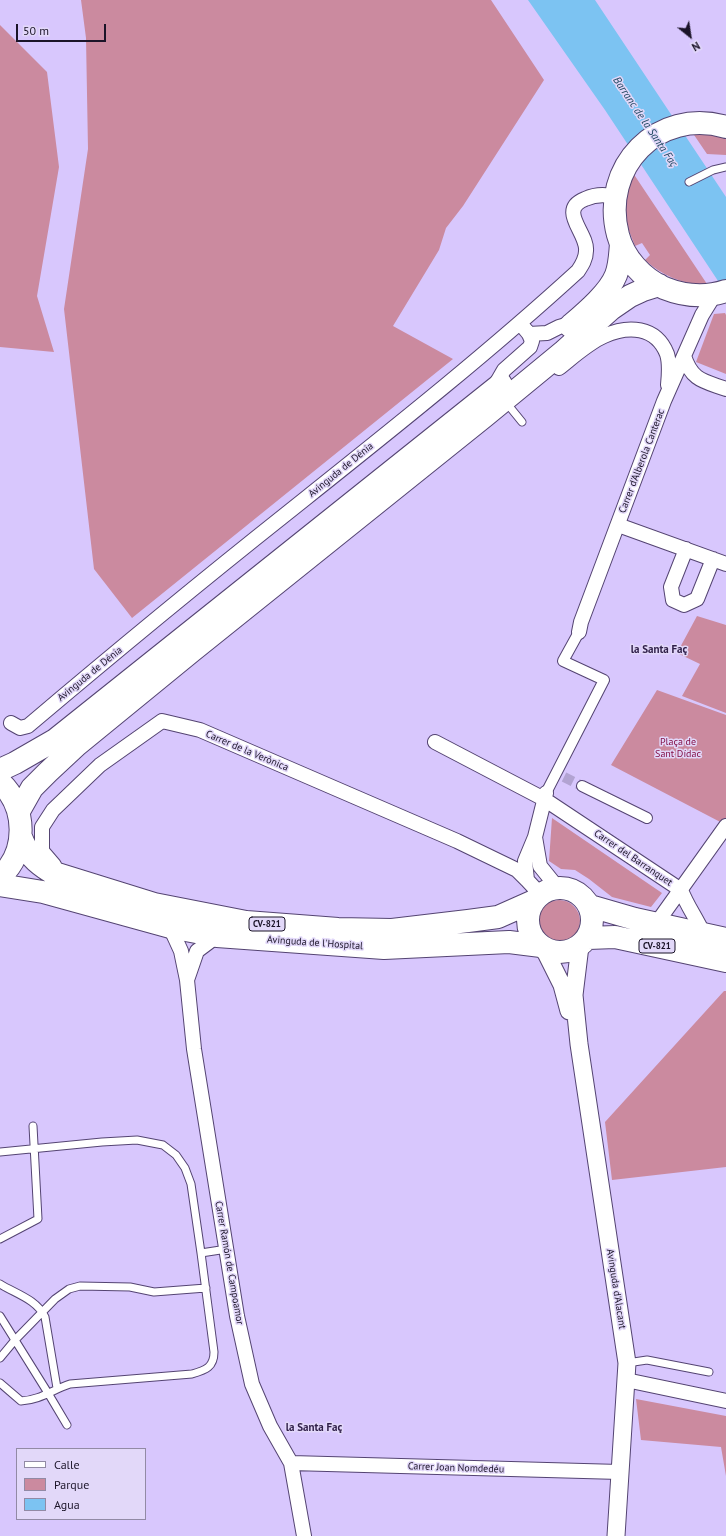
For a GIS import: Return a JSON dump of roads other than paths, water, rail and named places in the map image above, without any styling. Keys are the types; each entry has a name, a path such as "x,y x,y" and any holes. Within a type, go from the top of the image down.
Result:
{"main road":[{"path":"0,770 55,740 492,390 573,323 610,285 617,274 620,260 620,244 614,221 614,197 619,179 627,163 647,141 672,127 702,123 726,127"},
{"path":"620,244 632,263 659,286 686,295 701,296 720,293"},
{"path":"19,811 32,788 77,745 485,416 564,351 611,309 630,296 643,290 659,286"},
{"name":"CV-821","path":"0,782 10,793 19,811 21,837 16,855 6,871 0,877"},
{"name":"Avinguda de l'Hospital","path":"21,837 26,850 38,864 51,872 154,904 246,922 392,930 498,917 539,890"},
{"name":"Avinguda de l'Hospital","path":"0,885 43,892 170,927 217,936 384,948 509,942 542,947"},
{"path":"539,890 528,913 528,924 531,936 542,947"},
{"name":"CV-821","path":"539,890 578,892 590,906 635,920 726,939"},
{"path":"584,942 593,925 590,906"},
{"name":"CV-821","path":"542,947 561,953 584,942 615,937 726,960"}],"street":[{"name":"Avinguda de Dénia","path":"11,723 20,728 28,726 520,323 578,271 584,261 586,251 585,239 574,219 573,209 578,202 590,197 607,194 614,197"},
{"name":"Carrer d'Alberola Canterac","path":"579,632 581,622 667,394 702,315 720,293"},
{"path":"492,390 504,370 530,347 532,341 530,334 520,323"},
{"path":"530,334 547,333 559,326 573,323"},
{"path":"485,416 509,406 592,342 605,335 632,329 644,330 654,336 662,345 667,355 669,370 667,394"},
{"path":"684,356 690,370 699,379"},
{"path":"667,394 675,385 684,379 699,379 726,389"},
{"path":"618,525 686,549 720,561 697,599 684,604 673,600 671,587 686,549"},
{"path":"539,890 525,861 535,836 545,796 604,680 563,661 579,632"},
{"name":"Carrer de la Verònica","path":"64,876 42,851 42,827 53,810 100,765 162,722 200,730 450,838 517,870 539,890"},
{"name":"Carrer del Barranquet","path":"435,742 545,796 681,890 686,903 693,911 704,935"},
{"path":"582,786 647,818"},
{"path":"656,924 726,826"},
{"path":"535,836 540,866 539,890"},
{"name":"Carrer Ramón de Campoamor","path":"170,927 181,951 187,980 194,1049 237,1316 252,1384 270,1426 291,1463 304,1536"},
{"name":"Carrer Ramón de Campoamor","path":"187,980 197,951 217,936"},
{"name":"Avinguda d'Alacant","path":"584,942 574,995 579,1044 627,1372 616,1536"},
{"name":"Avinguda d'Alacant","path":"542,947 562,985 579,1044"},
{"path":"627,1372 726,1401"},
{"name":"Carrer Joan Nomdedéu","path":"291,1463 620,1472"}],"lane":[{"path":"689,182 713,170 726,167"},
{"path":"509,406 522,422"},
{"path":"0,1239 38,1219 33,1126"},
{"path":"0,1152 137,1140 163,1145 176,1155 185,1168 191,1184 206,1288 214,1359 212,1364 204,1370 192,1374 70,1384 57,1388 36,1399 21,1401 0,1383"},
{"path":"201,1253 226,1250"},
{"path":"0,1284 31,1300 45,1317 57,1388"},
{"path":"0,1358 42,1312 61,1294 69,1289 80,1286 130,1287 154,1292 206,1288"},
{"path":"0,1316 67,1425"},
{"path":"627,1372 647,1360 709,1372"}],"water":[{"name":"Barranc de la Santa Faç","path":"528,0 595,0 726,197 726,293 605,110"}],"tunnel":[{"path":"564,777 582,786"}],"district":[{"name":"la Santa Faç","path":"659,650"},
{"name":"la Santa Faç","path":"314,1428"}],"park label":[{"name":"Plaça de Sant Dídac","path":"678,748"}]}
